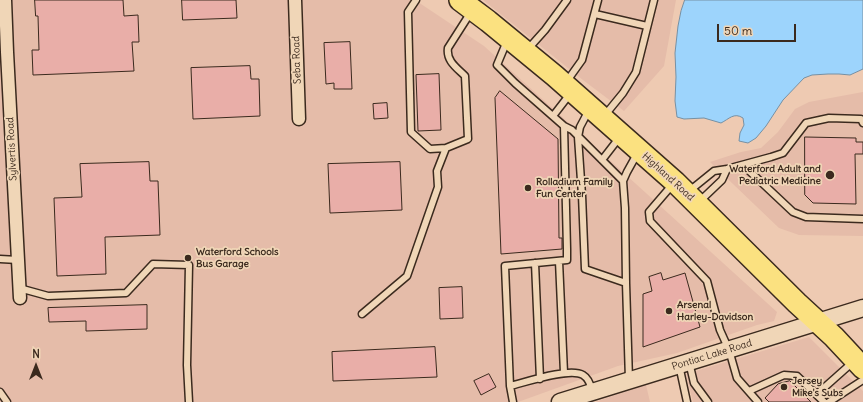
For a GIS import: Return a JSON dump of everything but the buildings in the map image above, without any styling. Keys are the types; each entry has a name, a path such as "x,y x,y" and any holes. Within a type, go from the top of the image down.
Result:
{"highway":[{"name":"Highland Road","path":"469,3 596,112 686,193 859,364"}],"street":[{"name":"Sylvertis Road","path":"5,0 19,293"},
{"name":"Seba Road","path":"295,0 299,119"},
{"name":"Pontiac Lake Road","path":"560,402 863,308"}],"lane":[{"path":"416,0 408,12 412,132 430,149 446,148 468,139 465,76 453,64 447,53 469,3"},
{"path":"526,52 545,30 567,0"},
{"path":"553,116 582,60 598,0"},
{"path":"626,283 585,269 578,137 580,127 596,112 623,93 636,72 654,0"},
{"path":"595,14 647,26"},
{"path":"508,37 497,65 564,126 572,130 623,181"},
{"path":"686,193 714,171 771,158 783,153 806,123 829,118 862,120"},
{"path":"513,402 510,386 506,266 567,260 564,126"},
{"path":"602,160 622,135"},
{"path":"362,314 407,276 438,187 437,171 446,148"},
{"path":"629,381 623,181 639,151"},
{"path":"743,165 793,212 806,217 863,219"},
{"path":"727,169 722,180 686,193 649,212 650,221 707,282 720,330 729,350 737,378 758,402"},
{"path":"0,259 18,260"},
{"path":"558,261 564,373"},
{"path":"535,263 540,379"},
{"path":"19,293 48,296 126,293 153,264 189,265 187,365 189,402"},
{"path":"684,364 687,402"},
{"path":"684,364 708,402"},
{"path":"817,394 859,364"},
{"path":"510,386 564,373 577,373 585,376 592,392"},
{"path":"749,391 784,376 797,376 824,402"},
{"path":"829,402 863,380"},
{"path":"0,392 7,402"}],"shaded area":[{"path":"0,0 415,0 484,46 777,312 774,321 757,325 677,353 618,366 518,402 0,402"},
{"path":"483,0 676,0 664,66 624,111"},
{"path":"863,92 863,236 799,235 779,228 710,162 741,152 761,148 778,132 795,109 809,102"},
{"path":"809,337 863,391 863,402 693,402 686,374"},
{"path":"646,385 650,402 595,402"}],"water":[{"path":"685,0 863,0 863,69 850,75 812,75 804,78 783,100 766,126 756,138 748,143 739,141 740,133 744,125 743,118 740,116 734,116 721,123 704,118 684,119 677,117 675,101 675,53 678,26"}],"place":[{"name":"Waterford Adult and Pediatric Medicine","path":"830,175"},
{"name":"Rolladium Family Fun Center","path":"528,188"},
{"name":"Waterford Schools Bus Garage","path":"188,258"},
{"name":"Arsenal Harley-Davidson","path":"669,311"},
{"name":"Jersey Mike's Subs","path":"784,387"}]}
